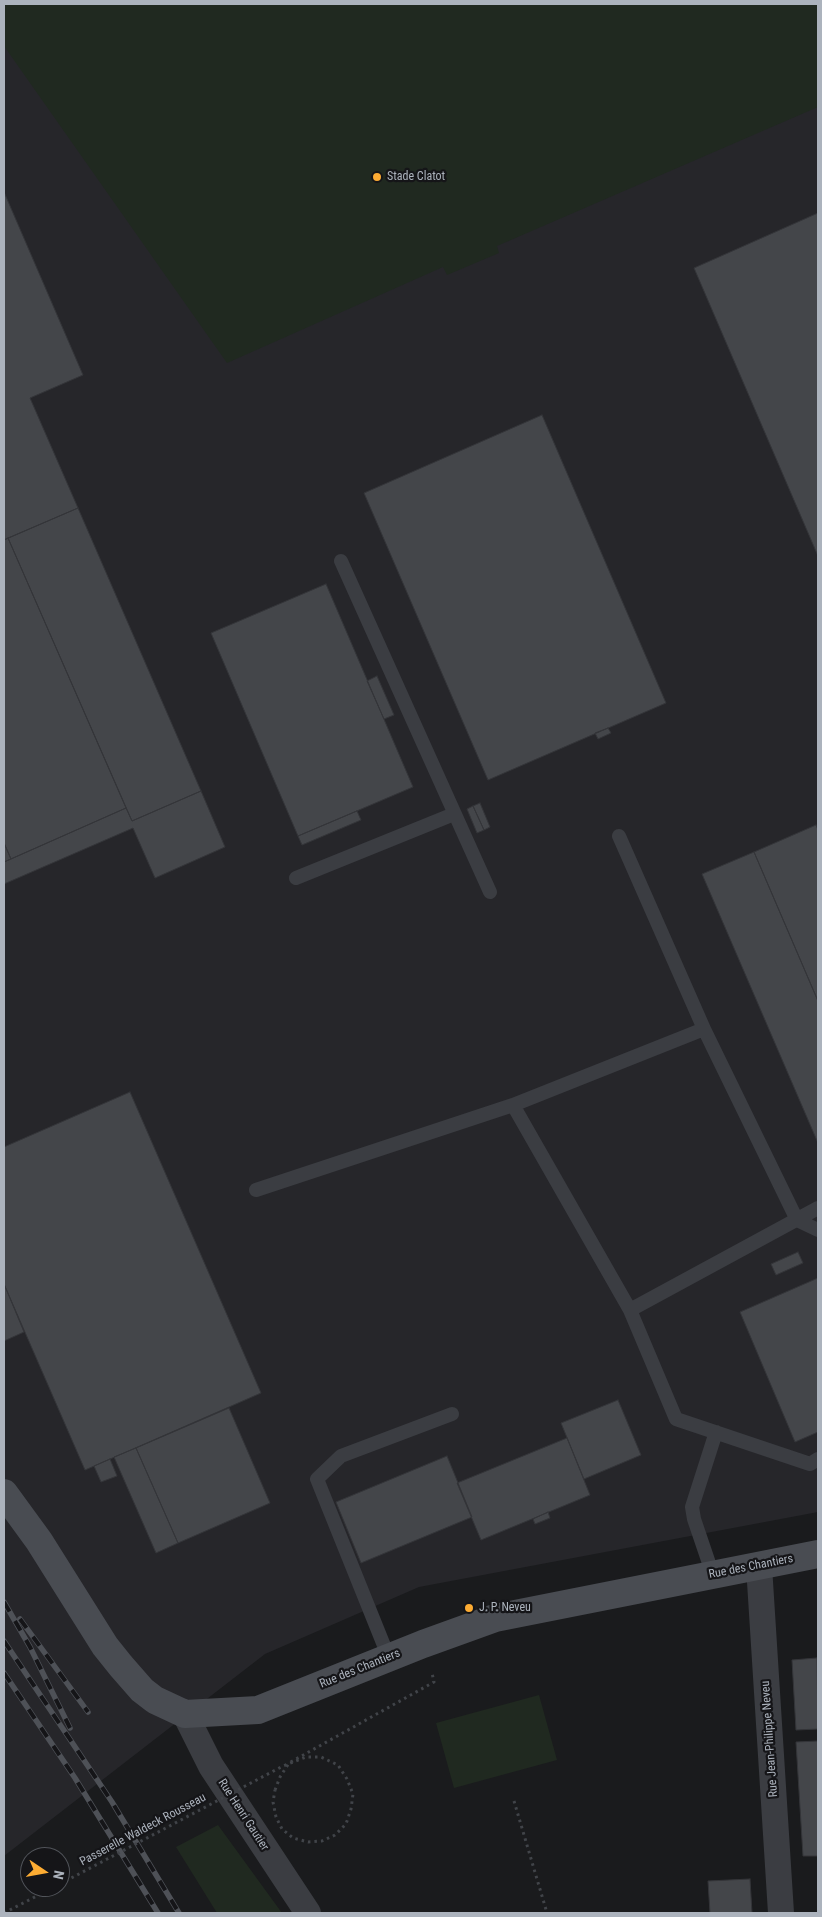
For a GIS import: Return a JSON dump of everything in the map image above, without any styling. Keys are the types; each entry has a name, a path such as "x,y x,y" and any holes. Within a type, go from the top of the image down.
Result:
{"street":[{"name":"Rue des Chantiers","path":"4,1493 38,1541 91,1625 115,1659 142,1690 154,1700 185,1714 258,1710 423,1644 494,1618 818,1554"},
{"name":"Rue Jean-Philippe Neveu","path":"759,1566 781,1913"},
{"name":"Rue Henri Gautier","path":"185,1714 211,1766 308,1913"}],"lane":[{"path":"341,561 490,892"},
{"path":"296,878 454,814"},
{"path":"619,836 704,1029 797,1220 818,1230"},
{"path":"256,1190 513,1106 704,1029"},
{"path":"513,1106 630,1310 676,1419 810,1464 818,1459"},
{"path":"630,1310 818,1208"},
{"path":"389,1658 317,1479 341,1456 452,1414"},
{"path":"713,1575 694,1519 692,1507 716,1432"}],"path":[{"name":"Passerelle Waldeck Rousseau","path":"70,1879 283,1766 288,1764 306,1757 321,1757 338,1765 347,1779 353,1794 346,1824 335,1834 322,1842 308,1842 292,1838 282,1829 276,1817 273,1802 274,1790 280,1777 288,1764 289,1763 434,1682 423,1644"},
{"path":"514,1801 548,1913"},
{"path":"4,1913 35,1897"}],"shaded area":[{"path":"4,4 818,4 818,1512 419,1587 265,1654 4,1856"},
{"name":"Stade Clatot","path":"4,4 818,4 818,107 497,246 499,253 447,275 443,267 227,363 4,46"},
{"path":"539,1695 557,1760 454,1788 436,1723"},
{"path":"218,1825 282,1913 217,1913 176,1847"}],"building":[{"path":"4,192 83,375 30,398 78,508 4,540"},
{"path":"818,213 818,556 694,268"},
{"path":"542,415 666,703 488,780 364,493"},
{"path":"78,508 201,791 132,821 8,538"},
{"path":"8,538 126,808 11,859 4,843 4,540"},
{"path":"326,584 413,787 298,836 211,633"},
{"path":"377,676 394,715 384,719 367,681"},
{"path":"608,728 611,733 598,739 595,733"},
{"path":"201,791 225,847 155,878 133,828 4,884 4,862 126,808 132,821"},
{"path":"480,803 490,827 484,830 473,806"},
{"path":"473,806 484,830 477,833 467,809"},
{"path":"357,811 361,820 302,845 298,836"},
{"path":"816,825 818,830 818,1001 754,852"},
{"path":"4,843 11,859 4,862"},
{"path":"754,852 818,1001 818,1143 702,874"},
{"path":"130,1092 261,1393 85,1470 4,1284 4,1147"},
{"path":"798,1252 803,1263 776,1275 771,1264"},
{"path":"818,1278 818,1432 795,1442 740,1312"},
{"path":"4,1284 24,1332 4,1341"},
{"path":"618,1400 641,1455 584,1479 561,1423"},
{"path":"229,1408 270,1503 178,1543 136,1448"},
{"path":"567,1438 590,1495 481,1540 457,1483"},
{"path":"136,1448 178,1543 156,1553 114,1457"},
{"path":"447,1456 472,1517 361,1563 336,1502"},
{"path":"110,1459 117,1476 101,1482 94,1466"},
{"path":"548,1512 550,1518 535,1524 533,1519"},
{"path":"817,1658 818,1729 796,1730 792,1660"},
{"path":"818,1741 818,1856 803,1856 796,1742"},
{"path":"750,1879 752,1913 710,1913 708,1881"}],"railway":[{"path":"4,1602 30,1647 70,1728"},
{"path":"20,1619 88,1712"},
{"path":"4,1641 112,1802 179,1913"},
{"path":"4,1673 75,1778 158,1913"}],"place":[{"name":"Stade Clatot","path":"377,177"},
{"name":"J. P. Neveu","path":"469,1608"}]}
